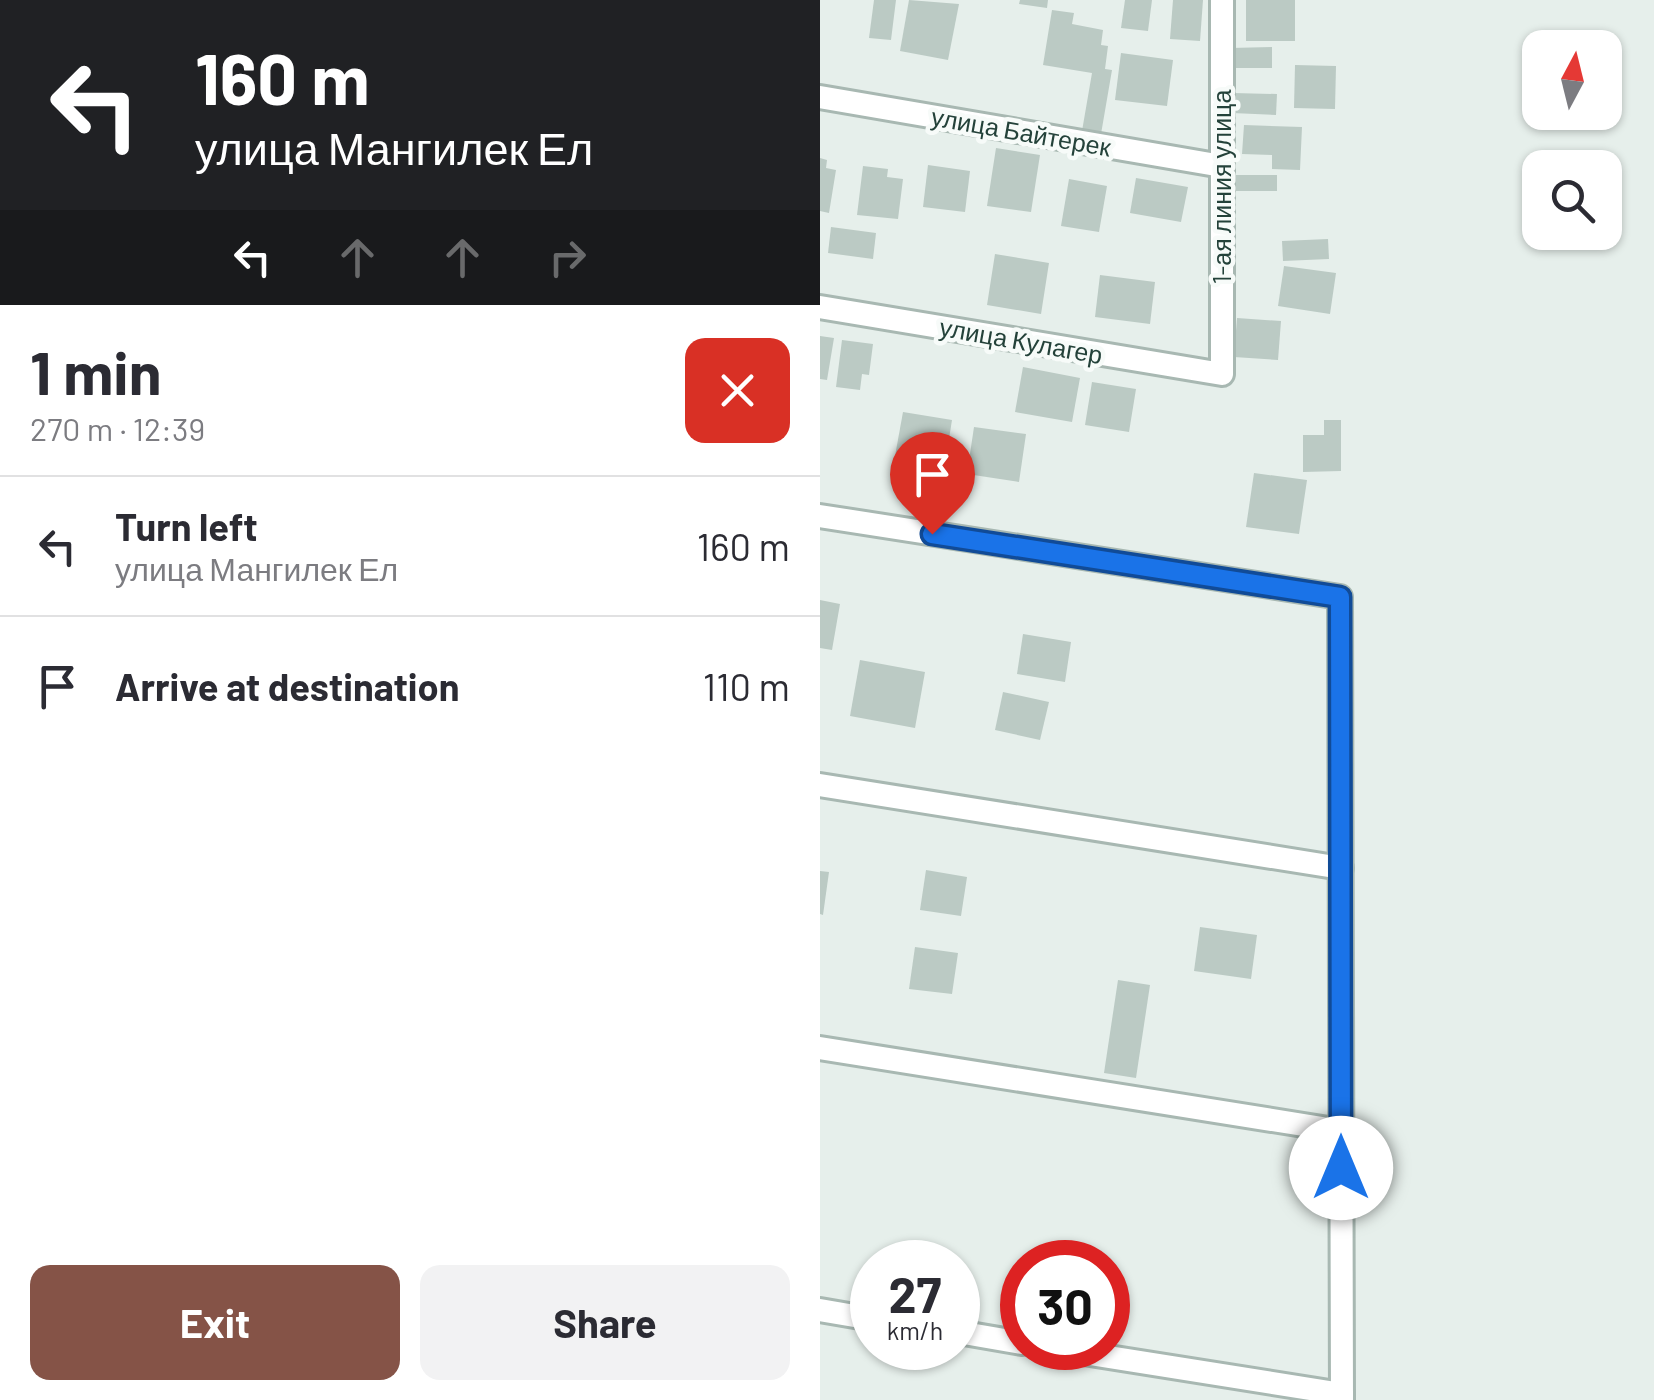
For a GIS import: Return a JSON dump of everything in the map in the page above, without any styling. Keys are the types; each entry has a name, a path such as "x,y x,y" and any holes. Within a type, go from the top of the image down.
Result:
{"street":[{"name":"1-ая линия улица","path":"1222,0 1222,374"},
{"name":"улица Байтерек","path":"820,97 1222,166"},
{"name":"улица Кулагер","path":"820,307 1222,374"},
{"path":"820,516 1340,597 1342,1397 1130,1361"},
{"path":"820,785 1341,868"},
{"path":"820,1048 1341,1131"},
{"path":"820,1310 850,1315"}],"building":[{"path":"874,0 896,0 891,40 869,38"},
{"path":"909,0 959,4 948,60 900,51"},
{"path":"1020,0 1048,0 1047,8 1019,4"},
{"path":"1125,0 1152,0 1148,31 1121,28"},
{"path":"1173,0 1203,0 1200,41 1170,39"},
{"path":"1246,0 1295,0 1295,41 1246,41"},
{"path":"1052,10 1074,13 1072,24 1103,30 1101,45 1108,46 1105,69 1112,70 1101,134 1082,131 1092,73 1043,65"},
{"path":"1272,47 1272,68 1230,68 1230,48"},
{"path":"1121,53 1173,60 1167,106 1115,100"},
{"path":"1295,65 1336,66 1335,109 1294,108"},
{"path":"1233,93 1277,94 1276,115 1232,113"},
{"path":"1244,125 1302,127 1300,170 1272,169 1272,155 1242,154"},
{"path":"996,148 1040,155 1031,212 987,206"},
{"path":"820,158 827,160 826,168 836,170 829,213 820,211"},
{"path":"928,165 970,171 965,212 923,207"},
{"path":"863,166 888,169 887,177 903,179 898,219 857,215"},
{"path":"1230,175 1277,175 1277,191 1230,191"},
{"path":"1136,178 1188,187 1181,222 1130,213"},
{"path":"1069,179 1107,186 1099,232 1061,226"},
{"path":"831,227 876,233 873,259 828,253"},
{"path":"1328,239 1329,259 1283,261 1282,241"},
{"path":"995,254 1049,263 1041,314 987,305"},
{"path":"1284,266 1336,273 1330,314 1278,306"},
{"path":"1100,275 1155,282 1150,324 1095,317"},
{"path":"1237,318 1281,321 1278,360 1234,357"},
{"path":"820,336 834,338 827,380 820,379"},
{"path":"842,340 873,344 869,375 862,374 860,390 836,387"},
{"path":"1023,367 1080,378 1072,422 1015,412"},
{"path":"1092,382 1136,389 1129,432 1085,425"},
{"path":"903,412 952,420 945,464 895,456"},
{"path":"1324,420 1341,420 1341,471 1303,472 1303,435 1324,435"},
{"path":"974,427 1026,434 1019,482 967,474"},
{"path":"1254,473 1307,480 1299,534 1246,527"},
{"path":"820,600 840,604 832,650 820,648"},
{"path":"1023,634 1071,642 1065,682 1017,674"},
{"path":"860,660 925,672 915,728 850,716"},
{"path":"1003,692 1049,702 1040,740 995,730"},
{"path":"926,870 967,877 961,916 920,910"},
{"path":"820,871 829,872 823,915 820,914"},
{"path":"1200,927 1257,935 1251,979 1194,971"},
{"path":"915,947 958,953 952,994 909,989"},
{"path":"1118,980 1150,985 1136,1078 1104,1073"}],"route":[{"path":"932,534 1340,597 1341,1168"}]}
